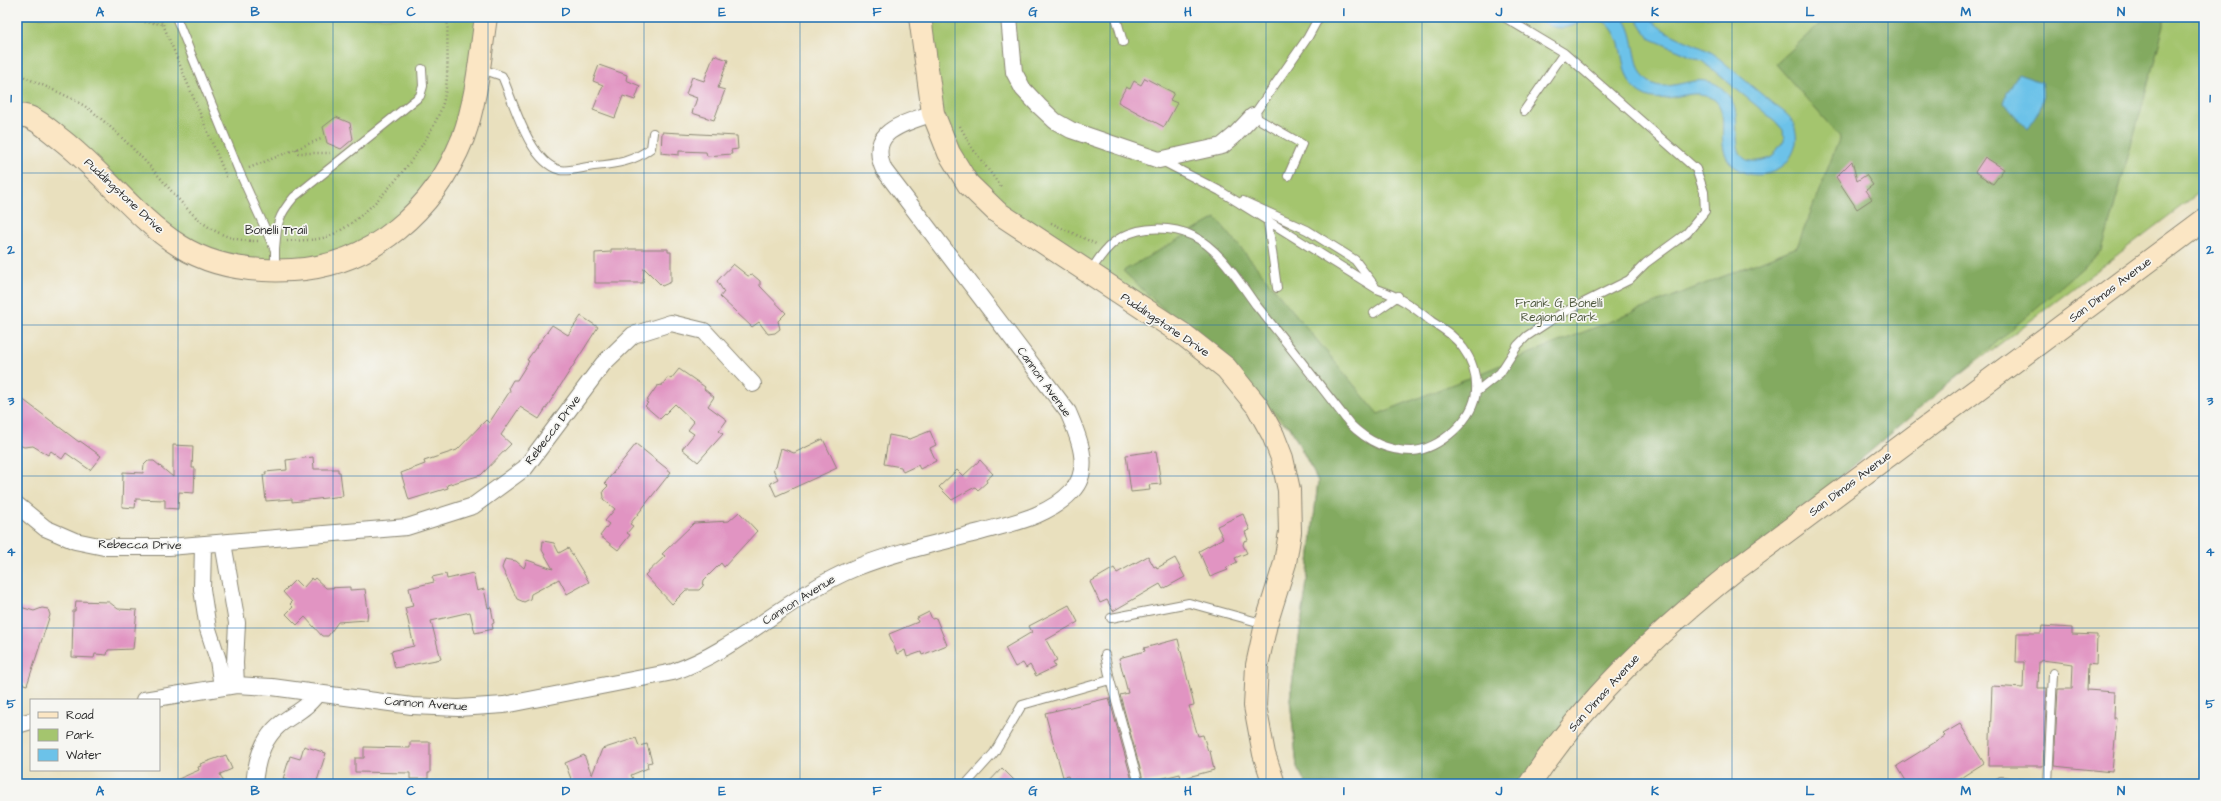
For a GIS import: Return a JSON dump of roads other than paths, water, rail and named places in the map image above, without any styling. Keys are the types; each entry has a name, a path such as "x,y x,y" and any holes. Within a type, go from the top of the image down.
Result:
{"street":[{"name":"Puddingstone Drive","path":"17,114 34,119 75,150 135,211 182,247 212,262 247,270 275,261 312,269 338,263 382,242 406,223 429,199 448,170 463,137 472,106 486,17"},
{"name":"Puddingstone Drive","path":"920,17 932,113 949,153 968,184 997,212 1089,274 1184,335 1226,368 1257,406 1274,434 1290,490 1290,532 1285,563 1266,624 1257,665 1255,706 1264,754 1274,784"},
{"path":"1009,17 1014,72 1024,89 1039,106 1055,121 1071,130 1160,160 1222,146 1253,116"},
{"name":"Cannon Avenue","path":"150,699 229,686 272,687 412,706 458,708 504,705 673,672 698,664 724,650 827,580 879,559 1031,517 1057,505 1074,490 1081,475 1083,457 1079,436 1068,412 884,170 880,160 879,149 884,136 893,128 932,113"},
{"name":"San Dimas Avenue","path":"1530,784 1573,727 1614,680 1651,641 1688,608 1734,571 2204,220"},
{"name":"Rebecca Drive","path":"17,505 45,528 75,542 104,547 203,545 407,527 473,506 525,468 603,364 633,334 671,323 704,331 753,384"},
{"path":"223,543 237,623 235,663 229,686"},
{"path":"203,545 202,589 208,628 218,660 229,686"},
{"path":"254,784 255,766 264,744 282,723 305,709 318,693"},
{"path":"17,725 30,721"}],"lane":[{"path":"176,17 239,171 273,241"},
{"path":"1116,17 1124,42"},
{"path":"1288,176 1302,144 1253,116 1308,37 1319,17"},
{"path":"1476,392 1500,373 1518,345 1527,336 1572,308 1630,280 1646,263 1687,233 1705,211 1704,192 1696,169 1564,53 1504,17"},
{"path":"1524,111 1564,53"},
{"path":"478,67 502,76 528,139 542,161 561,170 614,164 638,158 651,148 653,133"},
{"path":"275,261 273,241 281,212 294,197 420,96 423,86 422,69"},
{"path":"1160,160 1220,191 1307,230 1354,260 1377,289"},
{"path":"1089,274 1107,248 1122,237 1153,229 1174,230 1193,236 1221,260 1350,424 1363,437 1387,448 1413,451 1436,444 1457,429 1470,409 1476,392 1475,375 1464,348 1454,337 1398,296 1377,289 1220,191"},
{"path":"1268,222 1277,288"},
{"path":"1374,313 1398,296"},
{"path":"1111,618 1189,603 1266,624"},
{"path":"1105,655 1110,680 1139,784"},
{"path":"2048,784 2053,673"},
{"path":"966,784 994,753 1022,705 1110,680"},
{"path":"1999,784 2001,781 2026,784"}],"water":[{"path":"1535,17 1622,17 1631,33 1638,63 1641,72 1646,79 1653,84 1662,86 1692,81 1702,81 1712,82 1722,88 1731,99 1735,108 1740,153 1746,159 1756,161 1772,157 1784,140 1783,130 1775,121 1702,61 1649,38 1636,17 1650,17 1661,28 1714,54 1783,111 1792,121 1795,128 1796,142 1792,155 1783,166 1768,174 1753,175 1739,170 1730,162 1725,153 1723,143 1722,113 1719,105 1712,98 1705,95 1696,94 1662,98 1646,96 1636,90 1630,82 1618,41 1613,31 1606,23 1595,19 1558,28 1548,25"},
{"path":"2018,74 2041,82 2043,96 2042,102 2038,112 2027,129 2004,103 2007,93"}],"park label":[{"name":"Frank G. Bonelli Regional Park","path":"1559,310"}]}
